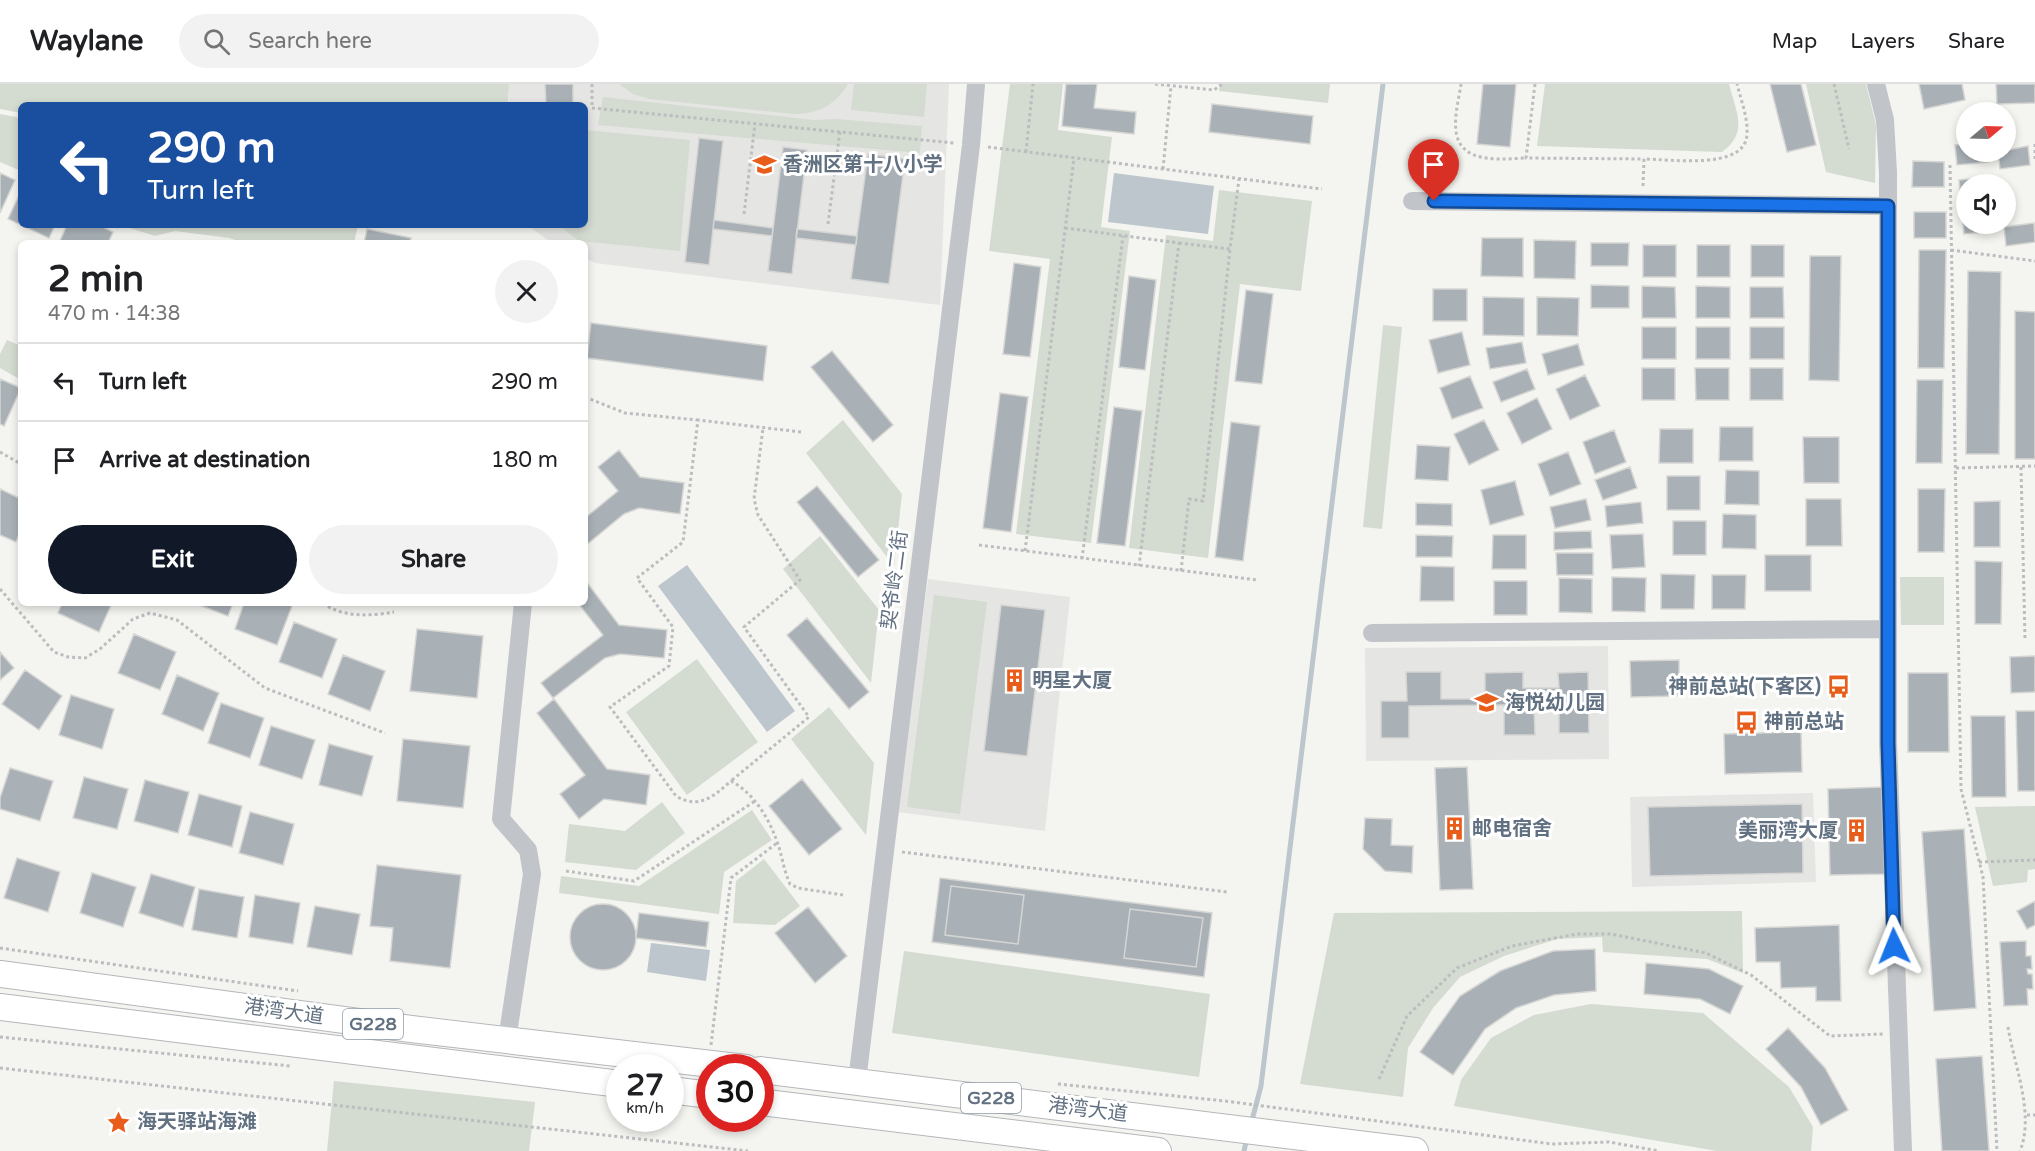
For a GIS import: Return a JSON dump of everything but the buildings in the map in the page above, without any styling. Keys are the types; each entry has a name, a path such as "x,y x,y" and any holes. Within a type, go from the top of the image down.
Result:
{"highway":[{"name":"港湾大道","path":"0,974 696,1062"},
{"name":"港湾大道","path":"0,1007 606,1082"},
{"name":"港湾大道","path":"774,1072 1415,1151"},
{"name":"港湾大道","path":"774,1104 1158,1151"}],"street":[{"name":"契爷岭二街","path":"857,1081 971,145 976,84"},
{"path":"1876,84 1885,120 1888,206 1889,819 1903,1151"},
{"path":"1412,201 1888,206"},
{"path":"507,1040 532,874 528,850 501,819 523,606"},
{"path":"1372,633 1888,629"}],"path":[{"path":"592,84 592,108 971,145 1322,189"},
{"path":"1026,152 1033,84"},
{"path":"1155,84 1214,90 1222,84"},
{"path":"1461,84 1456,130 1459,142 1468,152 1480,158 1711,160 1728,158 1740,152 1747,135 1737,84"},
{"path":"1526,158 1535,84"},
{"path":"1833,84 1849,149"},
{"path":"1163,169 1171,86"},
{"path":"744,214 755,124"},
{"path":"828,224 840,131"},
{"path":"2035,144 2033,144 2035,162"},
{"path":"1025,551 1074,158"},
{"path":"1642,203 1644,159"},
{"path":"1950,165 1961,789 1983,877 1997,1151"},
{"path":"1181,571 1189,499 1203,501 1239,179"},
{"path":"1065,228 1230,249"},
{"path":"1082,559 1123,236"},
{"path":"1139,566 1179,243"},
{"path":"1951,250 2035,261"},
{"path":"588,398 625,413 801,432"},
{"path":"698,420 683,542 638,578 673,627 669,666 610,708 676,796 684,801 702,802 711,799 809,717 744,627 800,580 758,515 754,499 763,428"},
{"path":"0,452 18,462"},
{"path":"1955,468 2035,466"},
{"path":"2021,467 2025,638"},
{"path":"979,545 1257,580"},
{"path":"0,589 54,652 68,657 85,658 100,649 133,619 150,613 177,620 265,688 385,732"},
{"path":"327,606 367,616 394,612"},
{"path":"731,781 744,788 755,801 777,843 790,884 798,888 843,895"},
{"path":"566,871 634,880 755,801"},
{"path":"711,1046 731,878 777,843"},
{"path":"885,850 1227,892"},
{"path":"1979,862 2035,860"},
{"path":"1379,1079 1407,1016 1457,968 1512,946 1577,934 1611,934 1706,953 1751,975 1830,1036 1897,1034"},
{"path":"2008,1027 2012,1052 2022,1078 2027,1115 2025,1143 2020,1151"},
{"path":"0,1037 297,1067"},
{"path":"0,1068 748,1151"},
{"path":"1225,1101 1552,1144 1609,1142 1659,1151"},
{"path":"2027,1115 2035,1115"}],"shaded area":[{"path":"0,84 509,84 508,102 18,102 18,112 0,109"},
{"name":"香洲区第十八小学","path":"509,84 949,84 940,305 595,263 588,260 588,240 548,240 531,228 588,228 588,102 509,102"},
{"path":"619,84 848,84 838,98 826,107 803,114 794,114 649,99 633,94"},
{"path":"854,84 927,84 924,117 851,110"},
{"path":"1010,84 1063,84 1058,130 1112,137 1101,227 1130,231 1091,543 1016,534 1050,259 989,251"},
{"path":"1220,84 1330,84 1328,103 1219,91"},
{"path":"1545,84 1729,84 1737,113 1738,129 1735,137 1722,152 1537,146"},
{"path":"1806,84 1866,84 1876,125 1875,183 1826,172"},
{"path":"603,97 814,120 836,119 922,126 920,153 598,125"},
{"path":"0,114 18,117 18,170 0,162"},
{"path":"588,130 690,140 680,251 578,240 562,228 588,228"},
{"path":"1114,173 1214,186 1208,234 1108,222"},
{"path":"1219,190 1312,201 1301,291 1240,284 1208,558 1129,548 1166,235 1213,241"},
{"path":"130,228 357,228 355,240 235,240 175,231 155,236"},
{"path":"1383,325 1402,327 1382,529 1363,527"},
{"path":"7,340 18,345 18,378 0,368 0,354"},
{"path":"843,420 902,494 894,566 806,453"},
{"path":"820,536 879,610 871,683 783,569"},
{"path":"687,565 795,711 767,732 658,586"},
{"path":"1900,577 1944,577 1944,625 1901,625"},
{"path":"928,579 1070,597 1045,831 897,812"},
{"path":"934,595 987,602 960,814 907,807"},
{"name":"海悦幼儿园","path":"1608,646 1609,759 1366,761 1365,648"},
{"path":"697,659 758,742 687,795 626,712"},
{"path":"829,707 874,763 866,835 791,739"},
{"path":"1813,793 1816,882 1632,887 1630,797"},
{"path":"662,802 685,833 636,870 565,862 569,824 625,831"},
{"path":"2035,806 2035,869 2028,870 2027,882 1993,886 1975,807"},
{"path":"752,810 772,840 724,872 719,914 559,893 561,876 639,886"},
{"path":"764,859 800,906 775,925 733,923 736,881"},
{"path":"1742,911 1743,973 1707,959 1603,952 1602,937 1557,939 1504,956 1460,977 1433,1008 1408,1048 1403,1097 1300,1084 1334,913"},
{"path":"651,943 710,950 706,981 647,972"},
{"path":"904,951 1210,994 1199,1077 892,1033"},
{"path":"1591,1004 1703,1013 1789,1087 1813,1127 1811,1151 1717,1151 1454,1106 1461,1080 1491,1038 1534,1015"},
{"path":"334,1081 535,1102 529,1151 327,1151"}],"waterway":[{"path":"1251,1124 1261,1086 1383,84"},
{"path":"1244,1151 1247,1138"}],"place":[{"name":"香洲区第十八小学","path":"765,165"},
{"name":"明星大厦","path":"1014,681"},
{"name":"神前总站(下客区)","path":"1839,687"},
{"name":"海悦幼儿园","path":"1487,703"},
{"name":"神前总站","path":"1746,722"},
{"name":"邮电宿舍","path":"1454,829"},
{"name":"美丽湾大厦","path":"1856,831"},
{"name":"海天驿站海滩","path":"119,1122"}],"route":[{"path":"1434,201 1888,206 1888,743 1894,946"}]}
